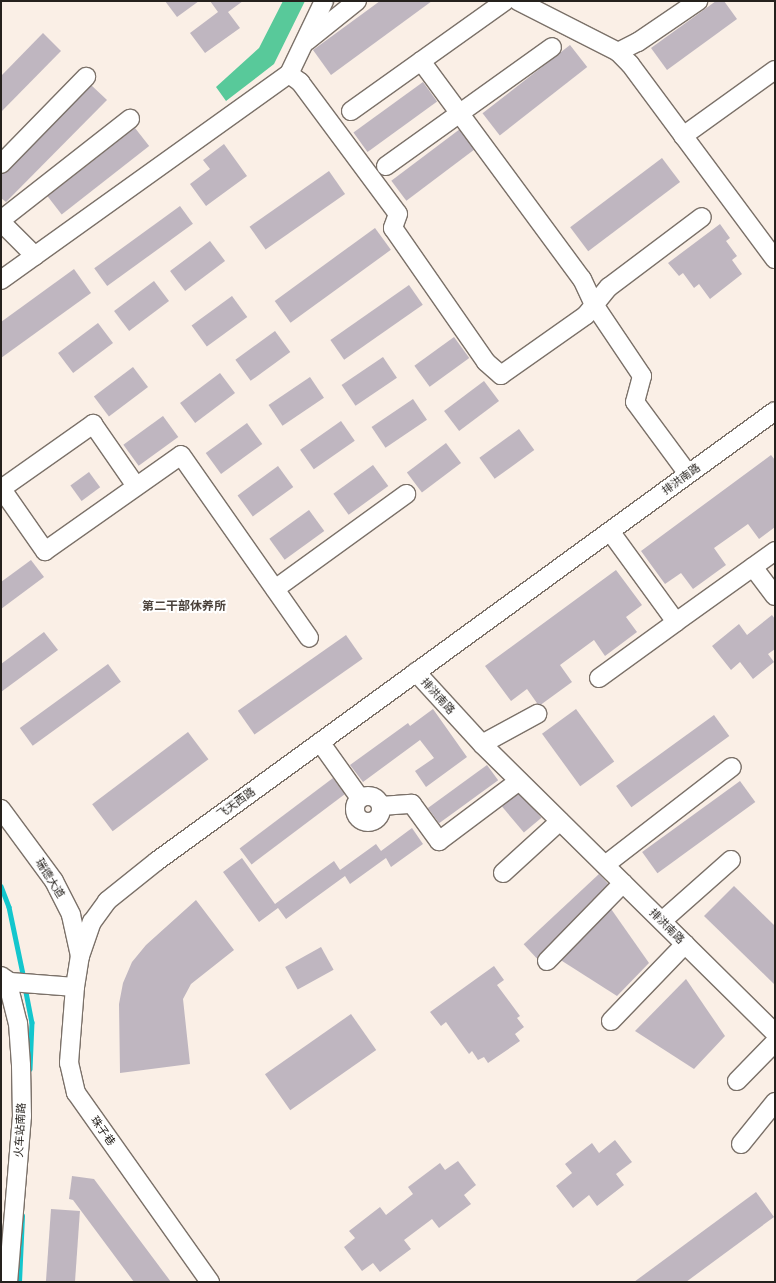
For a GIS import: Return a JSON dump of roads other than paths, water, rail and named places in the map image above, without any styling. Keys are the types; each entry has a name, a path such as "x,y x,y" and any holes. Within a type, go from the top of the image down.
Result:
{"street":[{"path":"1,280 289,74 324,1"},
{"path":"303,44 357,1"},
{"path":"352,111 505,1"},
{"path":"518,1 618,52 630,64 775,259"},
{"path":"618,52 638,42 698,1"},
{"path":"386,166 552,47"},
{"path":"421,61 582,279 593,303 642,376 635,402 688,474"},
{"path":"683,136 775,70"},
{"path":"289,74 300,82 398,214 393,228 486,362 501,375 586,314 593,303 609,287 702,217"},
{"path":"1,164 86,77"},
{"path":"35,256 1,221 130,119"},
{"name":"排洪南路","path":"772,418 688,474 416,672 482,744 775,1033"},
{"path":"136,486 92,424 1,488 45,551 181,455 309,638"},
{"path":"275,589 406,494"},
{"path":"610,531 676,622"},
{"path":"599,678 775,551"},
{"path":"753,567 775,596"},
{"name":"飞天西路","path":"80,956 92,922 107,901 157,861 416,672"},
{"path":"482,744 536,714"},
{"path":"320,742 360,798 355,812 357,817 365,823 375,820 381,806 412,804 439,841 519,781"},
{"path":"605,865 732,767"},
{"name":"瑞德大道","path":"1,809 54,881 71,915 80,956"},
{"path":"502,873 560,821"},
{"path":"662,921 731,860"},
{"path":"547,961 623,883"},
{"path":"611,1021 685,944"},
{"name":"珠子巷","path":"80,956 75,987 70,1063 76,1093 210,1282"},
{"path":"4,980 75,987"},
{"name":"火车站南路","path":"4,980 10,992 18,1023 22,1116 8,1282"},
{"path":"737,1081 775,1042"},
{"path":"740,1144 775,1102"}],"waterway":[{"path":"1,886 9,907 24,979"},
{"path":"25,987 32,1022 30,1069"},
{"path":"19,1282 22,1216"}],"district":[{"name":"第二干部休养所","path":"184,606"}]}
